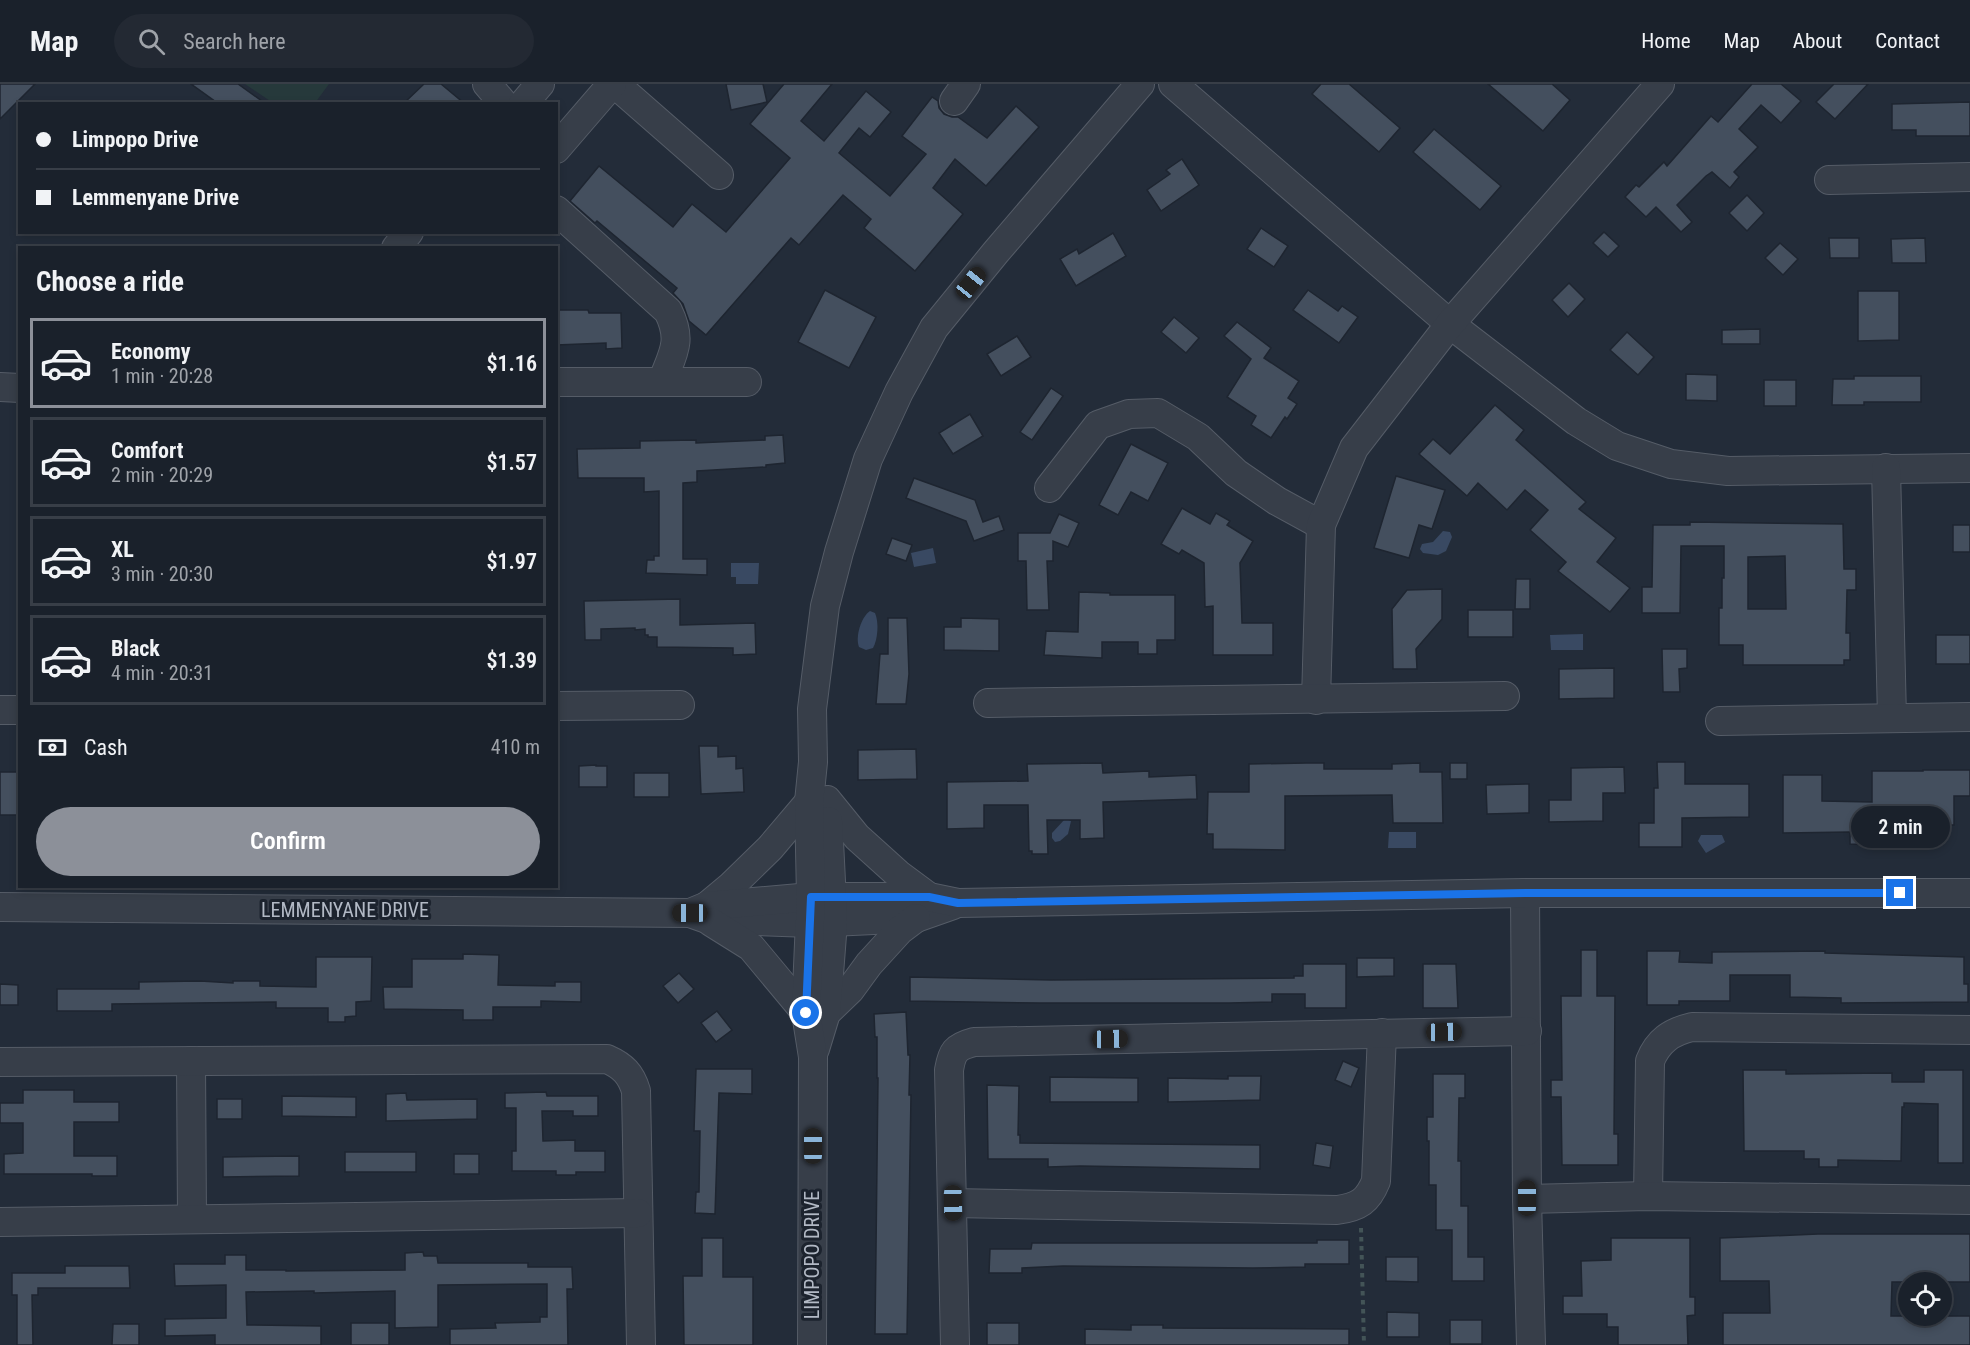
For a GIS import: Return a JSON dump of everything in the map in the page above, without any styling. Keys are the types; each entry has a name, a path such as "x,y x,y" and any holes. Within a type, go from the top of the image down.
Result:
{"street":[{"path":"487,84 502,102"},
{"path":"525,102 540,84"},
{"path":"558,147 614,84 719,175"},
{"name":"LIMPOPO DRIVE","path":"812,1345 813,1057 822,910 812,709 825,606 839,552 868,459 899,392 934,328 1140,84"},
{"path":"1173,84 1450,324 1576,421 1617,446 1671,464 1728,471 1970,468"},
{"path":"1316,700 1321,525 1354,448 1450,324 1660,84"},
{"path":"1829,180 1970,177"},
{"path":"558,212 668,311 676,327 676,344 662,382"},
{"path":"398,246 407,234"},
{"path":"558,382 747,382"},
{"path":"0,387 18,388"},
{"path":"1049,488 1098,425 1129,414 1158,413 1198,437 1236,473 1277,501 1321,525"},
{"path":"1886,468 1892,718"},
{"path":"988,703 1504,696"},
{"path":"558,706 680,705"},
{"path":"0,710 18,710"},
{"path":"1720,720 1970,717"},
{"path":"923,907 898,874 818,801 701,913 751,947 816,1013 850,990 869,964 923,907 958,903 1525,893 1970,893"},
{"path":"1525,893 1527,1198 1531,1345"},
{"name":"LEMMENYANE DRIVE","path":"0,908 701,913 923,907"},
{"path":"1648,1196 1650,1061 1655,1048 1664,1038 1677,1030 1692,1027 1970,1030"},
{"path":"955,1345 949,1070 955,1051 963,1045 974,1042 1527,1031"},
{"path":"953,1203 1337,1210 1361,1203 1371,1195 1376,1181 1383,1033"},
{"path":"0,1062 606,1059 618,1064 633,1080 636,1091 640,1345"},
{"path":"191,1061 192,1219"},
{"path":"1527,1198 1648,1196 1970,1200"},
{"path":"0,1222 638,1213"}],"path":[{"path":"1361,1203 1364,1345"}],"shaded area":[{"path":"245,84 329,84 316,102 272,102"}],"water":[{"path":"1443,531 1450,532 1452,537 1446,551 1438,555 1423,553 1420,549 1422,544 1433,542"},
{"path":"933,548 936,563 914,567 911,553"},
{"path":"731,563 759,563 758,584 736,584 736,577 731,577"},
{"path":"870,611 875,613 877,635 873,648 866,650 859,647 858,633"},
{"path":"1583,634 1583,650 1551,650 1550,635"},
{"path":"1065,819 1071,821 1068,834 1055,842 1052,833"},
{"path":"1389,832 1416,832 1416,848 1388,848"},
{"path":"1701,835 1722,835 1725,842 1706,853 1698,841"}],"building":[{"path":"0,84 35,84 0,119"},
{"path":"191,84 238,84 263,102 216,102"},
{"path":"424,84 441,84 463,102 405,102"},
{"path":"726,84 763,84 767,102 731,110"},
{"path":"784,84 832,84 801,121 824,141 866,91 891,112 870,137 859,128 839,153 890,196 926,154 902,136 932,97 938,101 939,108 944,114 958,117 987,138 1016,106 1039,127 986,186 955,159 933,188 963,214 915,271 864,228 871,219 843,195 799,245 791,238 706,335 689,321 683,304 673,293 677,288 570,201 599,166 673,227 692,204 726,232 790,158 750,124"},
{"path":"1321,84 1349,84 1400,128 1379,152 1312,94"},
{"path":"1488,84 1552,84 1570,100 1543,131"},
{"path":"1752,84 1781,84 1801,101 1781,123 1761,105 1739,129 1758,147 1734,172 1739,177 1730,188 1712,172 1677,205 1692,222 1681,232 1656,207 1646,217 1625,197 1636,185 1639,187 1664,162 1667,166 1711,116 1718,122"},
{"path":"1834,84 1868,84 1835,119 1816,102"},
{"path":"1970,102 1970,136 1916,136 1916,130 1892,130 1892,104"},
{"path":"1434,129 1501,186 1480,210 1413,152"},
{"path":"1182,159 1199,185 1161,211 1147,190 1170,174 1166,170"},
{"path":"1747,195 1764,213 1747,231 1729,213"},
{"path":"1261,228 1288,246 1274,267 1247,249"},
{"path":"1604,232 1619,246 1608,257 1593,243"},
{"path":"1113,233 1126,256 1076,286 1060,259 1077,249 1079,254"},
{"path":"1829,238 1859,238 1859,258 1830,258"},
{"path":"1925,238 1926,263 1892,263 1891,239"},
{"path":"1780,243 1798,259 1783,275 1765,258"},
{"path":"1569,283 1585,299 1568,317 1552,300"},
{"path":"825,290 876,317 849,368 798,342"},
{"path":"1308,290 1338,311 1342,306 1358,317 1339,343 1293,310"},
{"path":"1858,291 1899,291 1899,340 1858,341"},
{"path":"558,310 621,313 622,348 606,349 606,343 558,345"},
{"path":"1174,317 1199,338 1186,353 1161,332"},
{"path":"1237,322 1271,348 1264,358 1299,381 1288,398 1297,404 1271,438 1251,425 1256,416 1227,397 1251,359 1224,336"},
{"path":"1760,329 1760,344 1722,344 1722,330"},
{"path":"1627,332 1654,357 1638,375 1610,350"},
{"path":"1017,336 1031,357 1001,376 987,354"},
{"path":"1686,374 1717,375 1717,401 1686,400"},
{"path":"1854,376 1921,376 1921,402 1864,402 1864,405 1832,405 1833,379 1854,379"},
{"path":"1764,380 1796,380 1796,406 1764,406"},
{"path":"1051,388 1063,396 1032,440 1020,432"},
{"path":"1495,405 1524,430 1516,440 1586,502 1579,509 1616,538 1597,562 1630,588 1610,612 1558,571 1566,562 1530,530 1548,510 1525,490 1507,510 1478,483 1467,496 1419,454 1433,439 1450,454"},
{"path":"970,414 983,436 953,454 939,433"},
{"path":"783,435 785,463 766,465 766,467 697,471 697,482 683,483 683,559 707,559 707,575 646,573 647,560 654,560 654,556 659,556 659,491 644,492 644,478 578,478 577,449 640,448 640,441 696,440 696,443 765,440 765,436"},
{"path":"1131,444 1168,463 1148,501 1131,492 1118,515 1099,505"},
{"path":"1396,476 1445,490 1432,529 1419,525 1409,558 1374,548"},
{"path":"914,478 975,500 983,522 999,516 1004,530 974,541 966,521 906,498"},
{"path":"1182,508 1210,524 1216,513 1230,521 1227,525 1253,541 1240,563 1242,623 1273,623 1273,655 1213,655 1213,606 1205,607 1204,563 1182,550 1179,554 1161,544"},
{"path":"1059,514 1079,523 1068,547 1053,541 1053,561 1047,561 1049,610 1027,610 1026,561 1018,561 1018,533 1050,533"},
{"path":"1690,522 1843,524 1844,569 1856,569 1856,590 1847,590 1846,633 1850,633 1850,660 1844,660 1844,665 1743,665 1743,645 1719,645 1719,608 1722,608 1724,546 1681,546 1680,613 1642,613 1642,587 1652,587 1653,525 1690,525","holes":["1785,556 1786,609 1748,609 1748,557"]},
{"path":"1953,525 1970,525 1970,552 1953,552"},
{"path":"892,538 912,545 906,561 886,554"},
{"path":"1516,579 1530,579 1530,609 1515,609"},
{"path":"1442,589 1442,619 1416,649 1417,669 1393,669 1392,609 1407,590"},
{"path":"1079,592 1110,593 1110,595 1175,595 1175,640 1157,640 1157,654 1138,654 1138,642 1102,642 1102,658 1044,655 1046,631 1078,632"},
{"path":"680,599 680,625 755,623 756,654 733,655 733,648 657,647 657,637 648,637 645,635 645,629 635,630 635,628 601,629 601,640 585,640 584,601"},
{"path":"1468,610 1513,610 1513,637 1468,637"},
{"path":"888,618 907,618 909,674 906,704 876,704 880,654 888,654"},
{"path":"961,618 999,619 999,651 944,650 944,627 961,627"},
{"path":"1936,635 1970,635 1970,664 1936,664"},
{"path":"1662,649 1687,649 1687,668 1679,669 1680,692 1663,692"},
{"path":"1614,668 1614,698 1559,699 1559,669"},
{"path":"699,746 718,746 718,757 736,756 736,769 743,768 744,792 701,794"},
{"path":"916,749 917,779 858,780 858,750"},
{"path":"1657,762 1685,762 1685,784 1749,784 1749,817 1682,818 1682,847 1639,847 1639,823 1654,823 1654,788 1658,788"},
{"path":"1102,763 1103,773 1149,771 1149,777 1196,775 1197,799 1103,802 1104,838 1080,839 1080,820 1047,820 1048,854 1032,854 1032,851 1029,851 1028,805 984,805 984,828 947,829 947,782 1028,781 1027,764"},
{"path":"1324,763 1324,769 1392,769 1392,764 1420,763 1420,772 1442,772 1443,823 1393,823 1392,795 1285,796 1285,850 1213,849 1213,834 1207,834 1208,792 1249,792 1249,764"},
{"path":"1450,763 1467,763 1467,779 1450,779"},
{"path":"579,766 607,766 607,787 579,787"},
{"path":"1624,767 1625,793 1603,793 1603,821 1549,822 1549,800 1571,800 1571,768"},
{"path":"1970,770 1970,796 1954,796 1954,825 1910,825 1907,846 1850,844 1850,832 1783,833 1783,775 1822,775 1822,801 1872,802 1872,771"},
{"path":"0,772 18,772 18,815 0,815"},
{"path":"634,773 669,773 669,797 634,797"},
{"path":"1529,784 1529,813 1487,814 1486,785"},
{"path":"1581,950 1597,950 1597,996 1615,996 1614,1134 1618,1134 1618,1165 1562,1165 1561,1097 1551,1097 1551,1080 1562,1080 1561,996 1581,996"},
{"path":"1647,951 1680,951 1679,962 1712,963 1712,952 1825,951 1825,953 1964,957 1964,984 1968,984 1968,1002 1841,1003 1841,998 1790,997 1790,975 1730,975 1730,1001 1679,1001 1679,1005 1647,1005"},
{"path":"463,954 499,955 498,985 555,986 555,982 581,982 581,1002 541,1001 541,1007 493,1007 493,1020 463,1020 463,1010 384,1009 383,987 412,987 412,959 463,959"},
{"path":"316,957 372,957 371,1001 356,1002 356,1016 345,1017 345,1022 328,1022 328,1008 276,1008 276,1002 112,1004 112,1011 57,1011 57,989 139,989 139,982 200,981 233,983 233,981 260,981 260,986 316,987"},
{"path":"1357,958 1394,958 1394,976 1357,977"},
{"path":"1303,964 1346,964 1346,1008 1305,1008 1305,994 1272,994 1272,1002 1229,1003 910,1001 910,977 1051,980 1294,978 1294,976 1303,976"},
{"path":"1423,964 1456,964 1458,1008 1423,1008"},
{"path":"679,973 694,989 678,1003 663,986"},
{"path":"0,984 18,985 18,1005 0,1005"},
{"path":"717,1011 732,1030 716,1042 701,1023"},
{"path":"906,1012 908,1055 910,1055 909,1095 911,1095 907,1334 875,1334 878,1078 874,1014"},
{"path":"1343,1061 1359,1068 1351,1087 1335,1080"},
{"path":"696,1069 752,1069 752,1094 719,1093 715,1214 695,1213 696,1192 699,1192 700,1131 694,1131"},
{"path":"1743,1070 1786,1070 1786,1074 1892,1073 1892,1082 1924,1082 1924,1070 1963,1070 1963,1163 1938,1163 1938,1104 1904,1103 1901,1161 1838,1160 1838,1167 1819,1167 1819,1159 1804,1159 1804,1151 1744,1151"},
{"path":"1433,1074 1465,1074 1465,1098 1459,1098 1458,1161 1461,1161 1461,1206 1468,1206 1468,1257 1484,1257 1484,1281 1452,1281 1452,1230 1436,1230 1436,1185 1429,1185 1429,1141 1427,1141 1427,1117 1433,1117"},
{"path":"1228,1076 1261,1076 1260,1100 1168,1102 1168,1078 1228,1079"},
{"path":"1050,1077 1138,1078 1138,1102 1050,1102"},
{"path":"987,1085 1019,1086 1018,1135 1020,1135 1020,1143 1260,1145 1260,1169 1048,1167 1048,1159 988,1159"},
{"path":"23,1090 74,1090 74,1102 119,1102 119,1122 74,1122 74,1156 117,1156 117,1176 4,1174 4,1154 23,1153 23,1123 0,1123 0,1103 23,1103"},
{"path":"546,1092 547,1096 598,1096 598,1116 573,1116 573,1111 542,1111 543,1141 575,1140 575,1151 605,1151 605,1172 556,1175 556,1171 512,1171 512,1151 516,1151 516,1108 505,1108 505,1093"},
{"path":"406,1093 407,1100 477,1099 477,1119 386,1121 386,1094"},
{"path":"282,1096 356,1097 356,1117 282,1116"},
{"path":"217,1099 242,1099 242,1119 217,1119"},
{"path":"1316,1143 1333,1146 1330,1168 1313,1165"},
{"path":"345,1152 416,1152 416,1172 345,1172"},
{"path":"454,1154 479,1154 479,1174 454,1174"},
{"path":"299,1156 299,1176 223,1177 223,1157"},
{"path":"1818,1234 1970,1234 1970,1282 1952,1282 1952,1272 1898,1272 1898,1282 1892,1282 1891,1316 1898,1316 1898,1326 1952,1326 1952,1316 1970,1316 1970,1345 1723,1345 1723,1313 1770,1313 1769,1281 1720,1281 1720,1238"},
{"path":"702,1238 723,1238 723,1277 753,1277 753,1345 684,1345 683,1276 702,1276"},
{"path":"1611,1238 1690,1238 1690,1297 1695,1297 1695,1315 1687,1316 1688,1345 1618,1345 1618,1327 1607,1327 1607,1314 1563,1314 1563,1296 1582,1296 1581,1261 1611,1260"},
{"path":"1317,1240 1349,1240 1349,1264 1305,1264 1305,1267 1253,1268 1063,1266 1022,1268 1022,1273 989,1273 990,1249 1031,1249 1032,1243 1317,1243"},
{"path":"423,1252 424,1256 437,1256 438,1263 528,1263 528,1267 572,1267 573,1289 567,1289 568,1345 450,1345 450,1329 496,1328 495,1323 540,1322 540,1317 547,1317 547,1284 438,1285 438,1327 395,1328 395,1291 246,1292 247,1325 321,1326 321,1345 215,1345 215,1335 165,1336 165,1319 226,1318 226,1285 175,1286 174,1264 225,1264 225,1255 246,1255 246,1270 405,1270 405,1253"},
{"path":"1386,1257 1418,1257 1418,1282 1386,1281"},
{"path":"65,1266 129,1266 130,1288 38,1288 38,1295 32,1295 33,1345 17,1345 17,1295 12,1295 12,1273 65,1273"},
{"path":"1387,1312 1419,1313 1419,1337 1387,1337"},
{"path":"1450,1320 1482,1320 1482,1344 1450,1344"},
{"path":"351,1323 389,1323 389,1345 351,1345"},
{"path":"987,1323 1019,1323 1019,1345 987,1345"},
{"path":"113,1324 139,1324 139,1345 112,1345"},
{"path":"1131,1325 1163,1325 1163,1328 1349,1329 1349,1345 1085,1345 1085,1329 1131,1330"}],"route":[{"path":"806,1013 811,897 929,897 958,903 1525,893 1900,893"}]}
